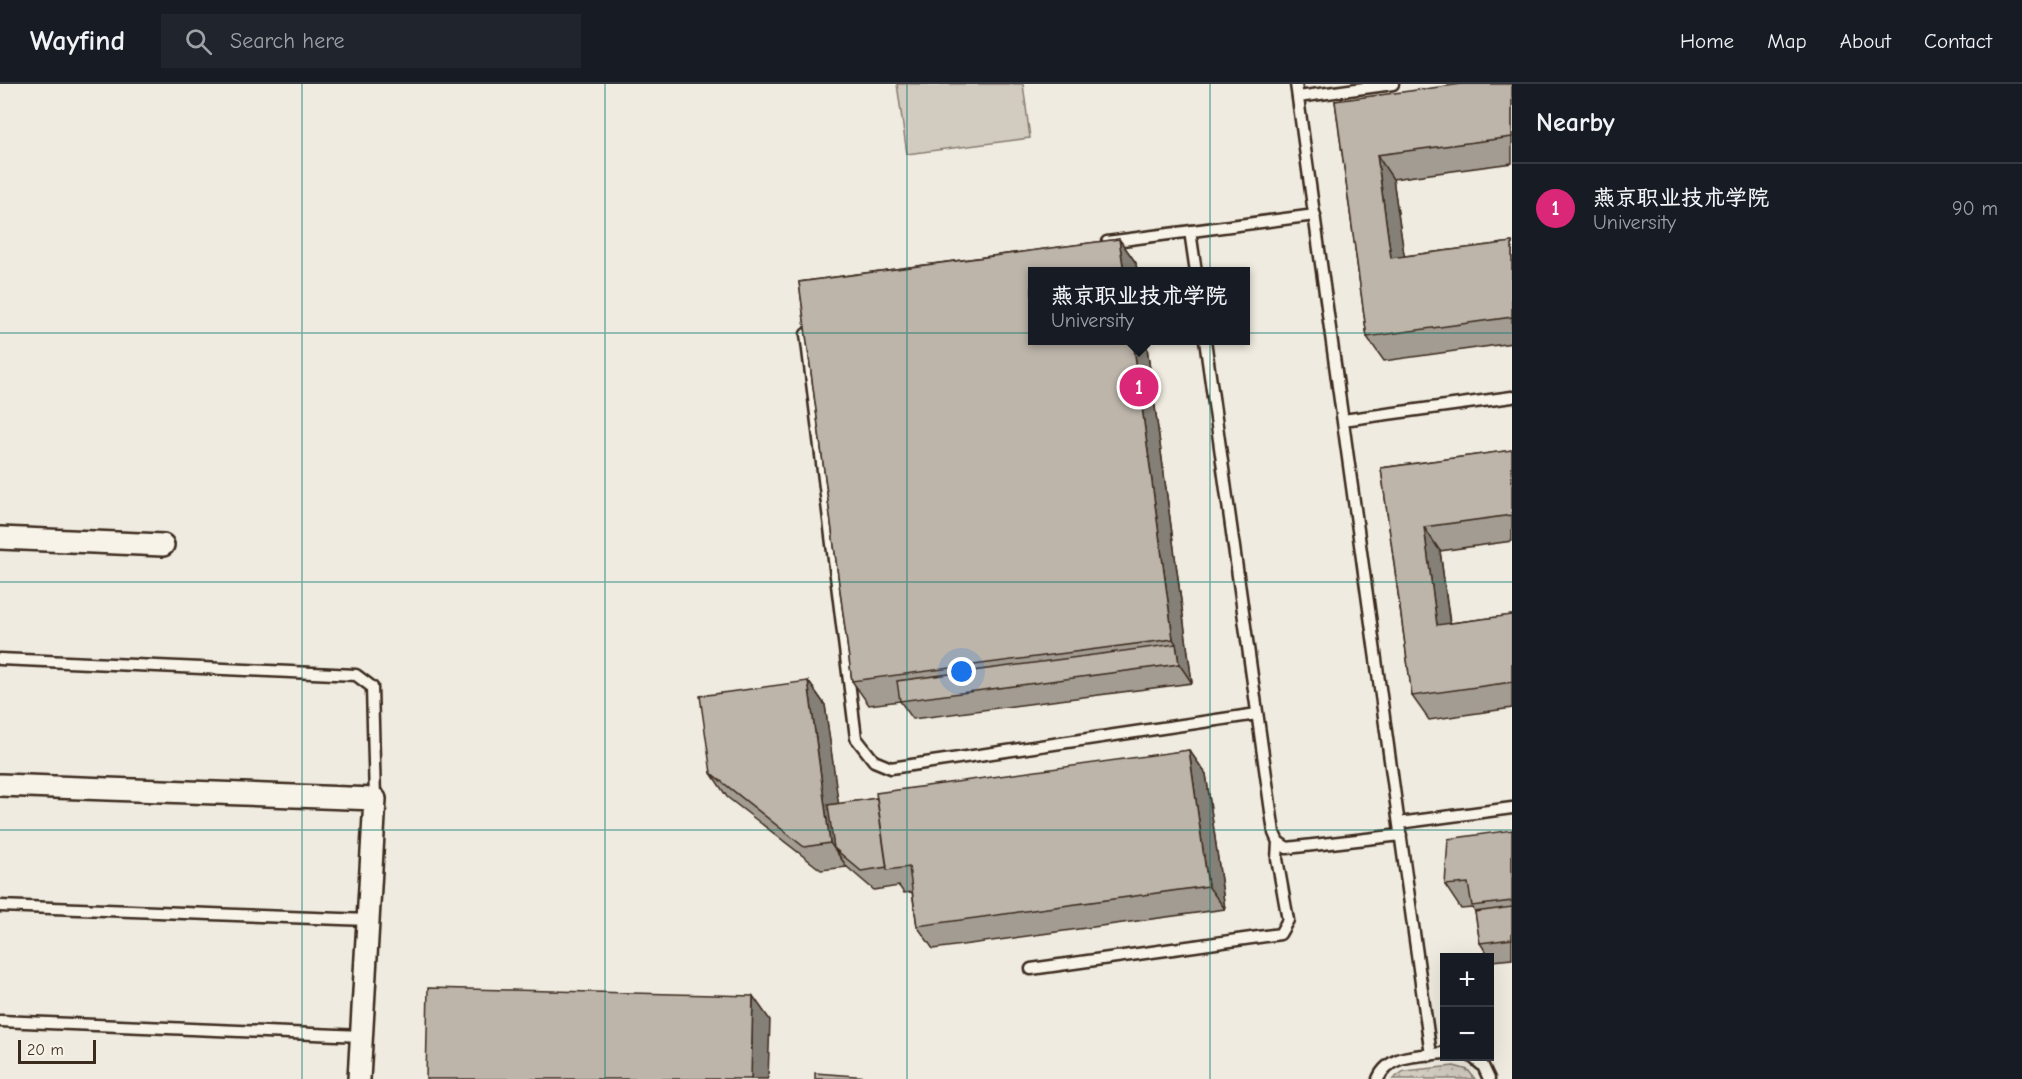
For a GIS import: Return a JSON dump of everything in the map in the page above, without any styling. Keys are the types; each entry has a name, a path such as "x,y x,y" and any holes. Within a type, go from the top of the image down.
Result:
{"street":[{"path":"0,538 163,544"},
{"path":"0,785 375,800 359,1079"}],"lane":[{"path":"1296,84 1431,1055"},
{"path":"1298,97 1393,84"},
{"path":"1097,243 1315,215"},
{"path":"1190,231 1195,267"},
{"path":"805,321 856,738 864,752 874,761 891,768 1257,714"},
{"path":"1030,969 1280,934 1288,920 1277,859 1278,842 1274,833 1206,345"},
{"path":"1343,420 1512,397"},
{"path":"0,659 356,675 372,687 375,800"},
{"path":"1399,823 1512,808"},
{"path":"1278,842 1287,849 1401,834"},
{"path":"0,906 368,920"},
{"path":"0,1021 362,1036"},
{"path":"1378,1079 1382,1070 1391,1062 1440,1054"},
{"path":"1478,1061 1483,1065 1490,1079"}],"shaded area":[{"path":"897,84 1023,84 1030,138 907,154"},
{"path":"1454,1066 1468,1070 1475,1079 1393,1079 1404,1071"}],"building":[{"path":"1462,84 1512,84 1512,137 1377,155 1391,258 1512,242 1512,317 1367,337 1335,101"},
{"path":"1119,239 1123,267 1028,267 1028,345 1134,345 1173,639 852,681 799,282"},
{"path":"1512,450 1512,515 1424,527 1437,625 1512,615 1512,682 1412,696 1381,468"},
{"path":"1176,644 1179,664 900,701 897,681"},
{"path":"808,681 830,843 804,847 711,773 700,696"},
{"path":"1189,750 1208,886 917,926 909,867 887,870 876,793"},
{"path":"877,798 887,867 861,871 834,848 828,805"},
{"path":"1512,830 1512,901 1472,906 1468,883 1445,885 1448,839"},
{"path":"1512,907 1512,939 1480,943 1475,912"},
{"path":"428,988 753,996 751,1079 426,1079"},
{"path":"815,1073 896,1079 815,1079"}],"place":[{"name":"燕京职业技术学院","path":"1139,387"}]}
